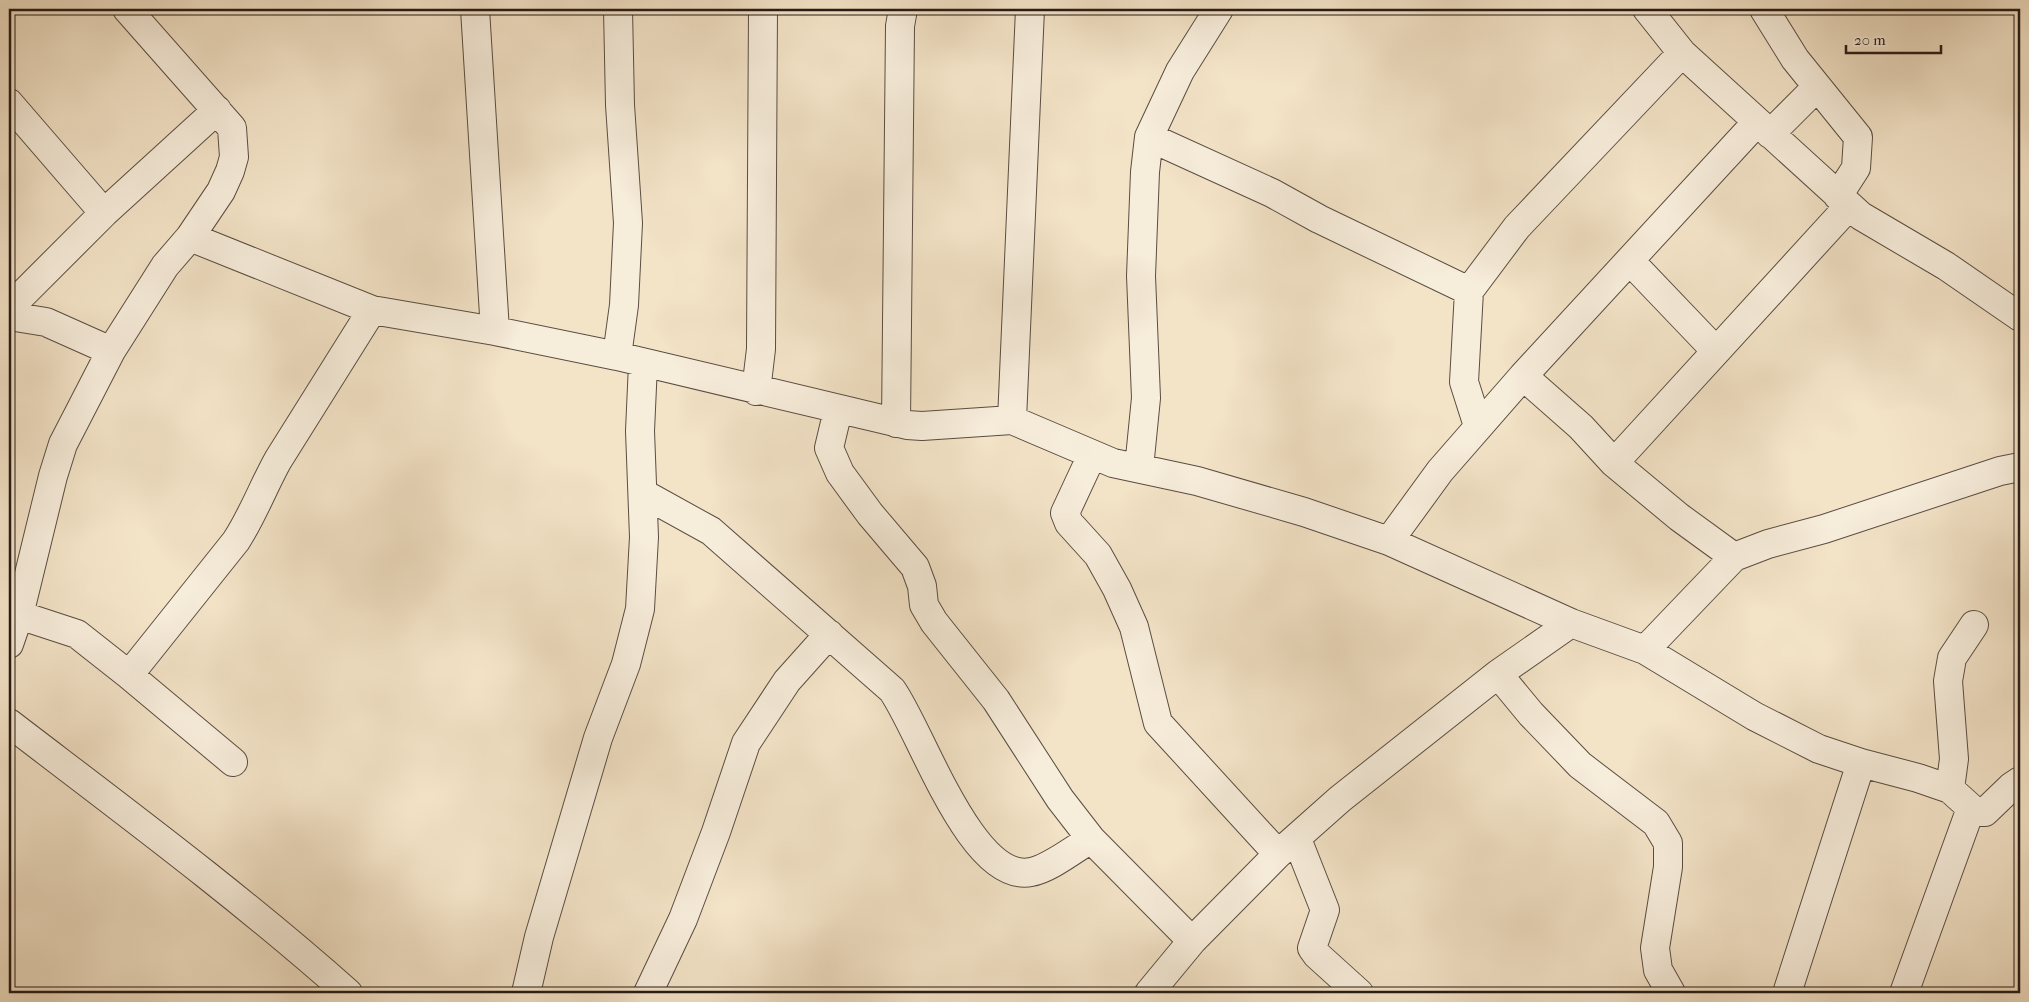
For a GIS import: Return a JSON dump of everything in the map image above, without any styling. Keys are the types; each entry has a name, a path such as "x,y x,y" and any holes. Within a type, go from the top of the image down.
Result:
{"street":[{"path":"9,642 19,615 53,476 63,444 111,351 165,266 190,237 221,192 234,157 232,128 155,43 128,9"},
{"path":"475,9 495,331"},
{"path":"526,993 539,937 595,747 626,664 640,609 644,494 640,431 624,305 628,223 620,105 618,9"},
{"path":"756,391 761,349 763,9"},
{"path":"896,423 900,26 903,9"},
{"path":"1012,420 1030,9"},
{"path":"1139,468 1146,398 1141,276 1145,172 1149,137 1180,71 1219,9"},
{"path":"1647,9 1682,53 1843,201 1899,240 1946,266 2020,317"},
{"path":"1614,463 1716,351 1843,201 1856,168 1858,137 1795,59 1764,9"},
{"path":"1478,426 1464,382 1469,291 1517,227 1682,53"},
{"path":"1389,541 1440,470 1523,376 1630,261 1764,128 1817,87"},
{"path":"9,103 104,213"},
{"path":"9,308 104,213 216,110"},
{"path":"1149,137 1272,193 1319,219 1469,291"},
{"path":"190,237 372,310 495,331 630,360 896,423 922,426 1012,420 1070,443 1092,455 1113,463 1197,481 1295,510 1389,541 1570,623 1645,650 1754,716 1819,749 1950,789 1977,812 1985,812 2020,781"},
{"path":"1630,261 1716,351"},
{"path":"129,675 236,541 249,520 265,483 278,460 372,310"},
{"path":"9,316 46,322 111,351"},
{"path":"1523,376 1581,427 1614,463 1679,517 1734,557"},
{"path":"838,410 829,448 840,473 870,514 914,567 922,586 924,604 934,622 996,700 1060,799 1091,839 1192,941"},
{"path":"1092,455 1065,513 1069,523 1098,555 1118,589 1134,627 1158,722 1287,846 1325,910 1312,948 1317,955 1359,993"},
{"path":"1645,650 1734,557 1768,544 1824,529 1991,474 2020,467"},
{"path":"644,494 711,531 892,690 903,706 966,829 986,854 999,865 1012,872 1030,873 1043,868 1091,839"},
{"path":"19,615 77,634 233,762"},
{"path":"1150,993 1192,941 1287,846 1340,799 1498,674 1570,623"},
{"path":"1950,789 1954,759 1948,680 1952,658 1974,625"},
{"path":"648,993 663,965 683,919 716,832 746,742 787,681 829,634"},
{"path":"1498,674 1531,714 1580,765 1656,822 1668,843 1668,867 1655,948 1658,970 1671,993"},
{"path":"9,723 177,850 286,937 348,993"},
{"path":"1788,990 1861,763"},
{"path":"1904,993 1970,808"}]}
